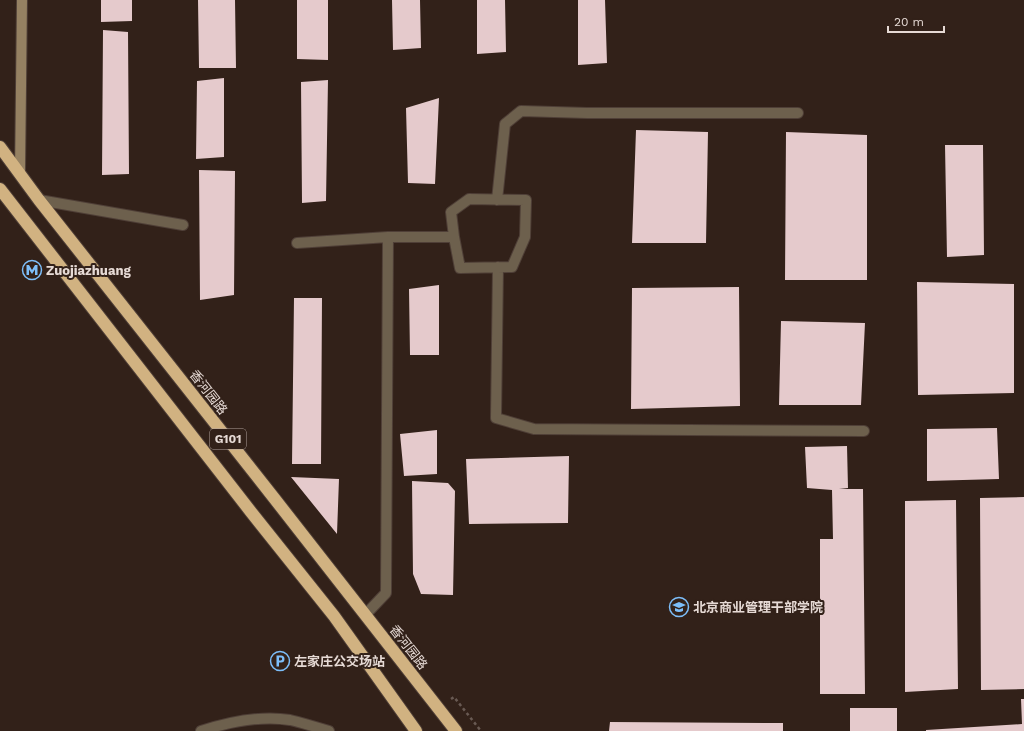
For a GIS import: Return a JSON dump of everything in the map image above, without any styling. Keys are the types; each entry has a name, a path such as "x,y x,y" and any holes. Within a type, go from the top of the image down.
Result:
{"highway":[{"name":"香河园路","path":"0,146 39,200 366,614 456,731"},
{"name":"G101","path":"0,189 251,512 334,616 416,731"}],"street":[{"path":"20,173 22,0"},
{"path":"497,200 505,124 521,111 587,113 798,113"},
{"path":"469,199 497,200 526,200 525,237 512,267 460,268 451,212 469,199"},
{"path":"39,200 183,225"},
{"path":"297,243 388,237 454,237"},
{"path":"366,614 386,593 388,237"},
{"path":"498,267 496,418 534,429 864,432"},
{"path":"201,731 220,725 270,718 290,720 329,731"}],"path":[{"path":"454,697 481,731"}],"building":[{"path":"101,0 132,0 132,21 101,22"},
{"path":"198,0 235,0 236,68 199,68"},
{"path":"297,0 328,0 328,60 297,59"},
{"path":"392,0 420,0 421,48 393,50"},
{"path":"477,0 505,0 506,52 477,54"},
{"path":"578,0 605,0 607,63 578,65"},
{"path":"103,30 128,32 129,174 102,175"},
{"path":"224,78 224,157 196,159 197,81"},
{"path":"328,80 326,201 302,203 301,82"},
{"path":"439,98 435,184 408,183 406,108"},
{"path":"636,130 708,132 706,243 632,243"},
{"path":"786,132 867,135 867,280 785,280"},
{"path":"945,145 983,145 984,255 947,257"},
{"path":"199,170 235,171 234,295 200,300"},
{"path":"917,282 1014,284 1014,393 918,395"},
{"path":"439,285 439,355 410,355 409,289"},
{"path":"739,287 740,406 631,409 632,288"},
{"path":"294,298 322,298 321,464 292,464"},
{"path":"781,321 865,323 861,405 779,405"},
{"path":"997,428 999,479 927,481 927,429"},
{"path":"437,430 437,474 404,476 400,434"},
{"path":"847,446 848,488 839,489 863,489 865,694 820,694 820,539 833,539 832,490 807,488 805,447"},
{"path":"569,456 568,523 469,524 466,459"},
{"path":"291,477 339,479 337,534"},
{"path":"412,481 448,483 455,491 453,595 421,594 413,574"},
{"path":"1024,497 1024,689 981,690 980,498"},
{"path":"956,500 958,689 905,692 905,501"},
{"path":"1021,699 1024,699 1024,731 926,731 1022,724"},
{"path":"850,708 897,708 897,731 850,731"},
{"path":"610,722 783,723 783,731 609,731"}],"place":[{"name":"Zuojiazhuang","path":"32,270"},
{"name":"北京商业管理干部学院","path":"679,607"},
{"name":"左家庄公交场站","path":"280,661"}]}
